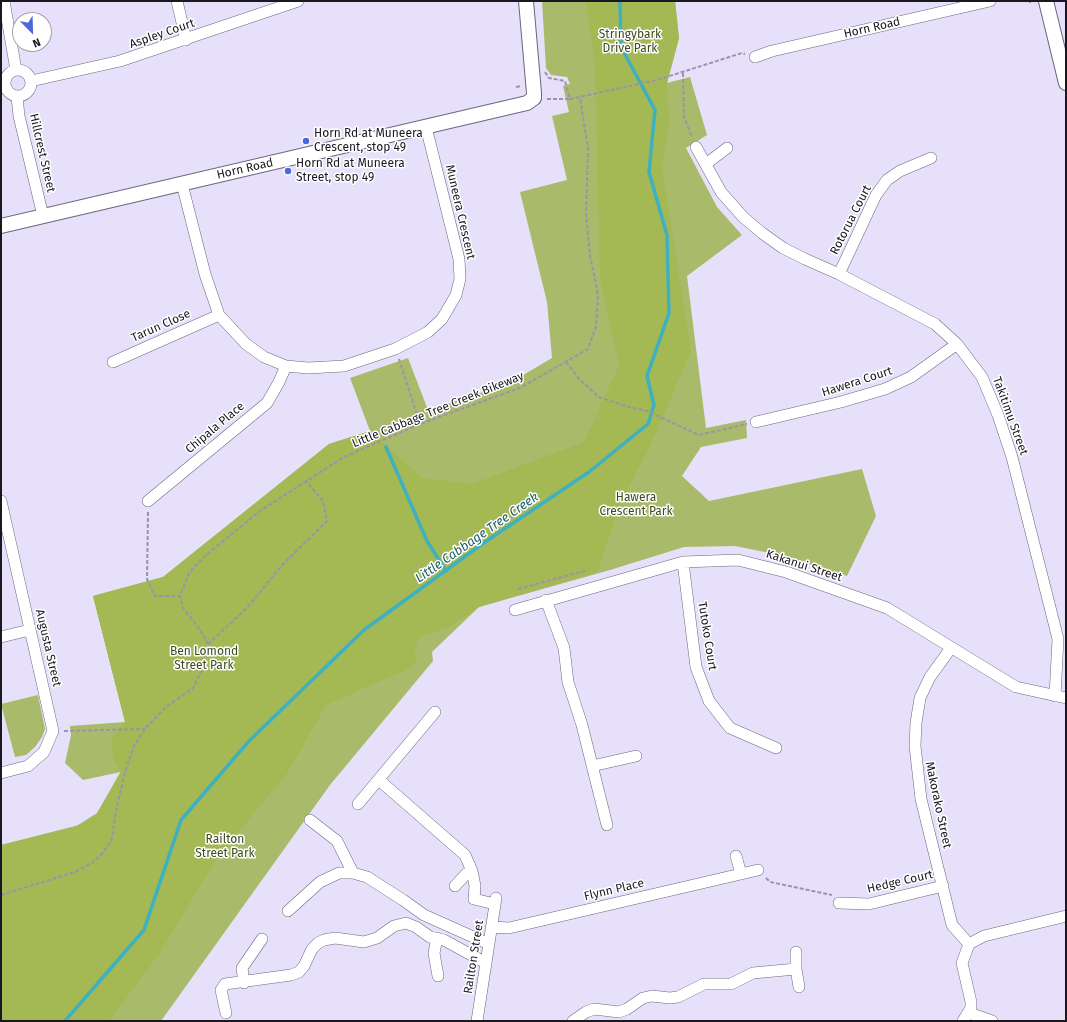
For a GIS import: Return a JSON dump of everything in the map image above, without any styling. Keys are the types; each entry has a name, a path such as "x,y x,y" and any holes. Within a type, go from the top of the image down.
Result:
{"street":[{"path":"4,1 16,70"},
{"path":"177,1 186,40"},
{"name":"Aspley Court","path":"31,81 120,61 298,1"},
{"path":"526,1 534,98"},
{"name":"Horn Road","path":"755,57 772,51 990,1"},
{"path":"1046,1 1066,83"},
{"path":"16,70 24,71 31,81 28,92 17,97 9,93 3,87 6,78 16,70"},
{"name":"Hillcrest Street","path":"17,97 19,116 43,216"},
{"name":"Horn Road","path":"1,226 527,103 534,98"},
{"name":"Muneera Crescent","path":"182,184 205,274 219,315 252,348 264,357 286,366 308,368 344,366 395,349 428,332 442,319 456,295 460,279 459,259 453,228 426,127"},
{"name":"Takitimu Street","path":"696,147 721,192 743,217 762,233 783,248 839,274 935,324 957,344 982,377 998,415 1012,457 1058,639 1061,697"},
{"path":"706,164 727,148"},
{"name":"Rotorua Court","path":"839,274 876,195 887,180 900,171 931,158"},
{"name":"Tarun Close","path":"113,362 219,315"},
{"name":"Hawera Court","path":"756,422 841,402 885,389 911,377 957,344"},
{"name":"Chipala Place","path":"148,501 267,403 286,366"},
{"name":"Augusta Street","path":"1,501 53,731"},
{"name":"Kakanui Street","path":"515,610 683,562 738,560 786,572 887,608 1016,687 1061,697"},
{"name":"Tutoko Court","path":"683,562 696,667 709,701 730,728 776,748"},
{"path":"546,600 564,648 568,682 607,825"},
{"path":"1,637 30,630"},
{"name":"Makorako Street","path":"951,648 930,677 920,698 916,722 915,746 922,799 952,925 969,944"},
{"path":"358,804 435,712"},
{"path":"1,773 28,766 44,752 53,731"},
{"path":"592,766 636,756"},
{"path":"379,780 465,855 472,871 466,874 456,886"},
{"path":"310,820 337,841 353,873"},
{"path":"736,856 741,874"},
{"name":"Flynn Place","path":"492,927 509,928 758,870"},
{"name":"Railton Street","path":"472,871 475,886 474,899 496,901 477,1021"},
{"path":"288,911 320,882 339,873 353,873 367,877 424,915 489,944"},
{"name":"Hedge Court","path":"839,903 868,904 943,886"},
{"path":"992,1021 966,1017 971,1002 962,963 969,944 984,936 1066,916"},
{"path":"226,1014 221,990 225,984 234,982 244,983 291,975 299,972 304,966 312,949 324,940 335,938 364,942 376,938 394,926 406,923 416,927 430,937 444,940 486,963"},
{"path":"437,938 434,953 438,976"},
{"path":"244,983 242,968 262,939"},
{"path":"796,952 796,970 799,987"},
{"path":"573,1021 586,1012 594,1009 619,1012 627,1009 643,998 652,996 670,998 678,997 704,984 731,984 753,973 796,970"}],"path":[{"path":"534,98 570,99 683,73 742,52 755,57"},
{"path":"544,67 549,78 565,81 570,99"},
{"path":"683,73 684,117 696,147"},
{"name":"Little Cabbage Tree Creek Bikeway","path":"180,596 189,573 206,555 260,512 344,457 420,424 522,387 588,349 596,327 598,295 590,255 586,214 588,149 580,97"},
{"path":"395,349 420,424"},
{"path":"566,362 580,380 599,396 625,406 647,411 665,418 699,435 756,422"},
{"path":"1,895 75,872 92,863 103,853 112,839 116,810 126,769 134,746 146,729 166,708 193,688 204,665 208,644 246,609 284,563 327,521 324,501 306,481"},
{"path":"148,501 147,579 155,596 180,596 183,608 201,631 208,644"},
{"path":"518,589 588,570"},
{"path":"53,731 146,729"},
{"path":"758,870 770,882 830,894 839,903"}],"green space":[{"name":"Ben Lomond Street Park","path":"542,1 675,1 679,38 667,83 690,77 707,135 686,148 717,207 742,235 687,276 706,428 746,420 747,438 701,447 682,476 709,501 862,469 876,516 847,576 780,555 735,546 684,547 610,570 479,607 432,652 433,661 330,785 161,1021 1,1021 1,845 110,817 121,772 83,780 65,763 71,735 70,726 125,722 93,596 163,577 329,444 370,431 350,378 408,358 428,410 508,384 552,358 547,302 520,192 567,180 552,116 569,112 563,86 570,84 567,77 551,75 546,68"},
{"name":"Ben Lomond Street Park","path":"586,1 675,1 679,38 667,83 669,125 662,167 691,351 650,446 619,506 597,572 479,607 451,626 419,638 414,651 417,660 413,667 326,705 288,772 217,858 157,957 109,1021 1,1021 1,845 75,827 97,813 121,771 113,759 111,740 115,732 125,722 93,596 163,577 329,444 370,431 422,478 472,484 584,442 619,365 600,279 595,68"},
{"path":"38,695 45,729 42,737 35,747 26,755 15,757 1,704"}],"waterway":[{"name":"Little Cabbage Tree Creek","path":"65,1021 144,930 181,820 249,741 364,630 485,542 589,472 648,424 654,405 647,376 669,313 667,235 649,172 655,110 621,47 620,1"},
{"path":"386,447 427,541 446,571"}],"place":[{"name":"Horn Rd at Muneera Crescent, stop 49","path":"306,141"},
{"name":"Horn Rd at Muneera Street, stop 49","path":"288,171"}],"park label":[{"name":"Stringybark Drive Park","path":"630,42"},
{"name":"Hawera Crescent Park","path":"636,505"},
{"name":"Railton Street Park","path":"225,847"}]}
